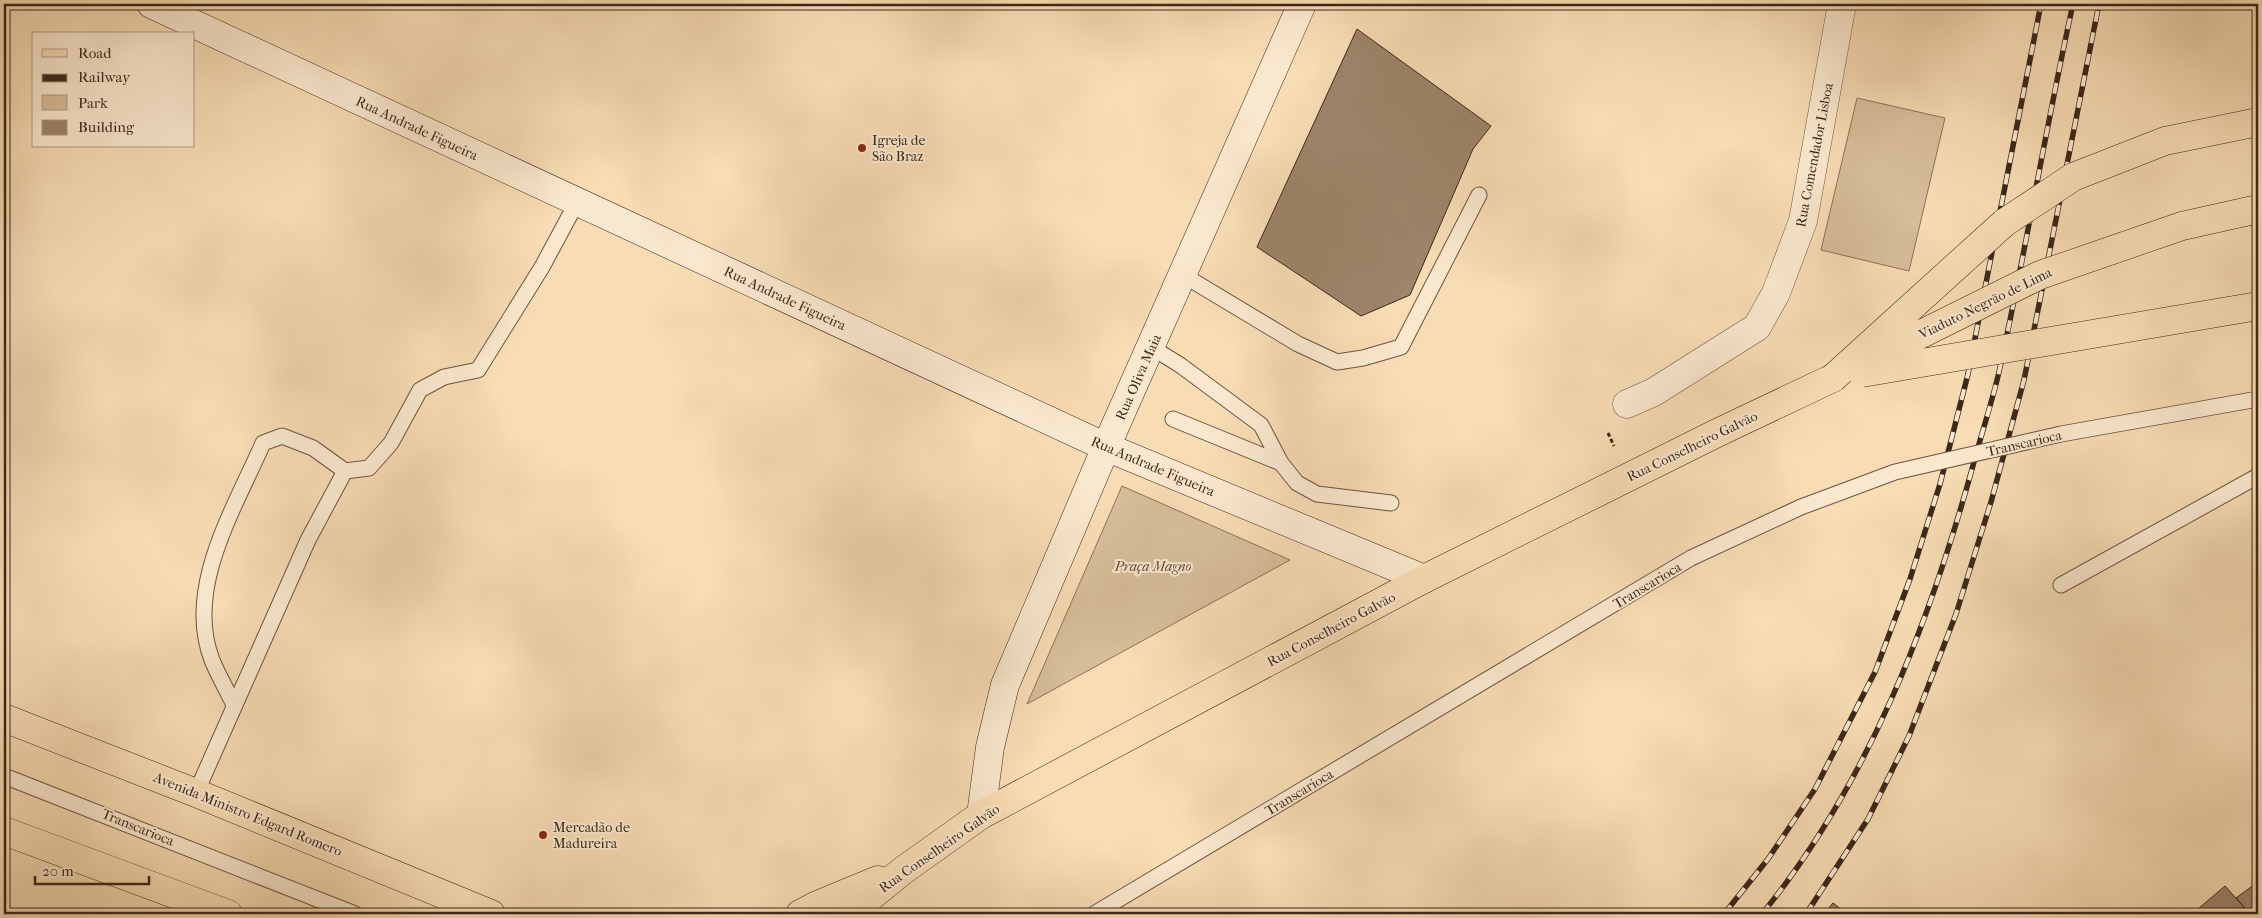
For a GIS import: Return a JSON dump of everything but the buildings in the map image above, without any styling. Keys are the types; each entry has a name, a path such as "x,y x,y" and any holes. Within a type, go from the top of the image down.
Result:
{"main road":[{"name":"Rua Andrade Figueira","path":"151,4 1106,447 1424,579"},
{"name":"Rua Oliva Maia","path":"981,815 990,747 1005,685 1106,447 1302,4"},
{"name":"Rua Comendador Lisboa","path":"1627,404 1654,392 1757,327 1776,293 1803,221 1842,4"},
{"path":"1833,378 2004,223 2073,177 2165,141 2258,122"},
{"name":"Viaduto Negrão de Lima","path":"1833,378 2040,275 2182,226 2258,209"},
{"path":"1833,378 2258,306"},
{"name":"Rua Conselheiro Galvão","path":"849,914 905,869 981,815 1424,579 1716,433 1833,378"},
{"name":"Avenida Ministro Edgard Romero","path":"4,718 196,792 491,914"},
{"path":"4,831 228,914"},
{"path":"800,914 905,869"}],"lane":[{"path":"1183,275 1298,344 1338,362 1363,358 1401,347 1479,195"},
{"path":"234,705 211,659 204,628 204,596 213,557 263,443 282,436 313,448 345,470 369,468 391,443 420,390 444,377 478,370 542,267 577,202"},
{"path":"1151,347 1180,365 1261,425 1281,463 1297,483 1317,494 1391,503"},
{"name":"Transcarioca","path":"1094,914 1691,558 1801,507 1895,472 2061,434 2258,399"},
{"path":"1174,418 1281,463"},
{"path":"196,792 308,540 345,470"},
{"path":"2060,585 2258,476"},
{"name":"Transcarioca","path":"4,776 355,914"}],"green space":[{"path":"1857,98 1945,118 1909,271 1821,250"},
{"name":"Praça Magno","path":"1122,486 1290,560 1027,704"}],"railway":[{"path":"1724,914 1768,859 1815,789 1875,672 1910,579 1940,484 1968,374 2041,4"},
{"path":"1762,914 1800,864 1834,811 1864,756 1916,641 1937,582 1957,522 1999,372 2073,4"},
{"path":"1806,914 1868,819 1909,736 1956,614 1991,502 2024,380 2099,4"}],"place":[{"name":"Igreja de São Braz","path":"862,148"},
{"name":"Mercadão de Madureira","path":"543,835"}]}
